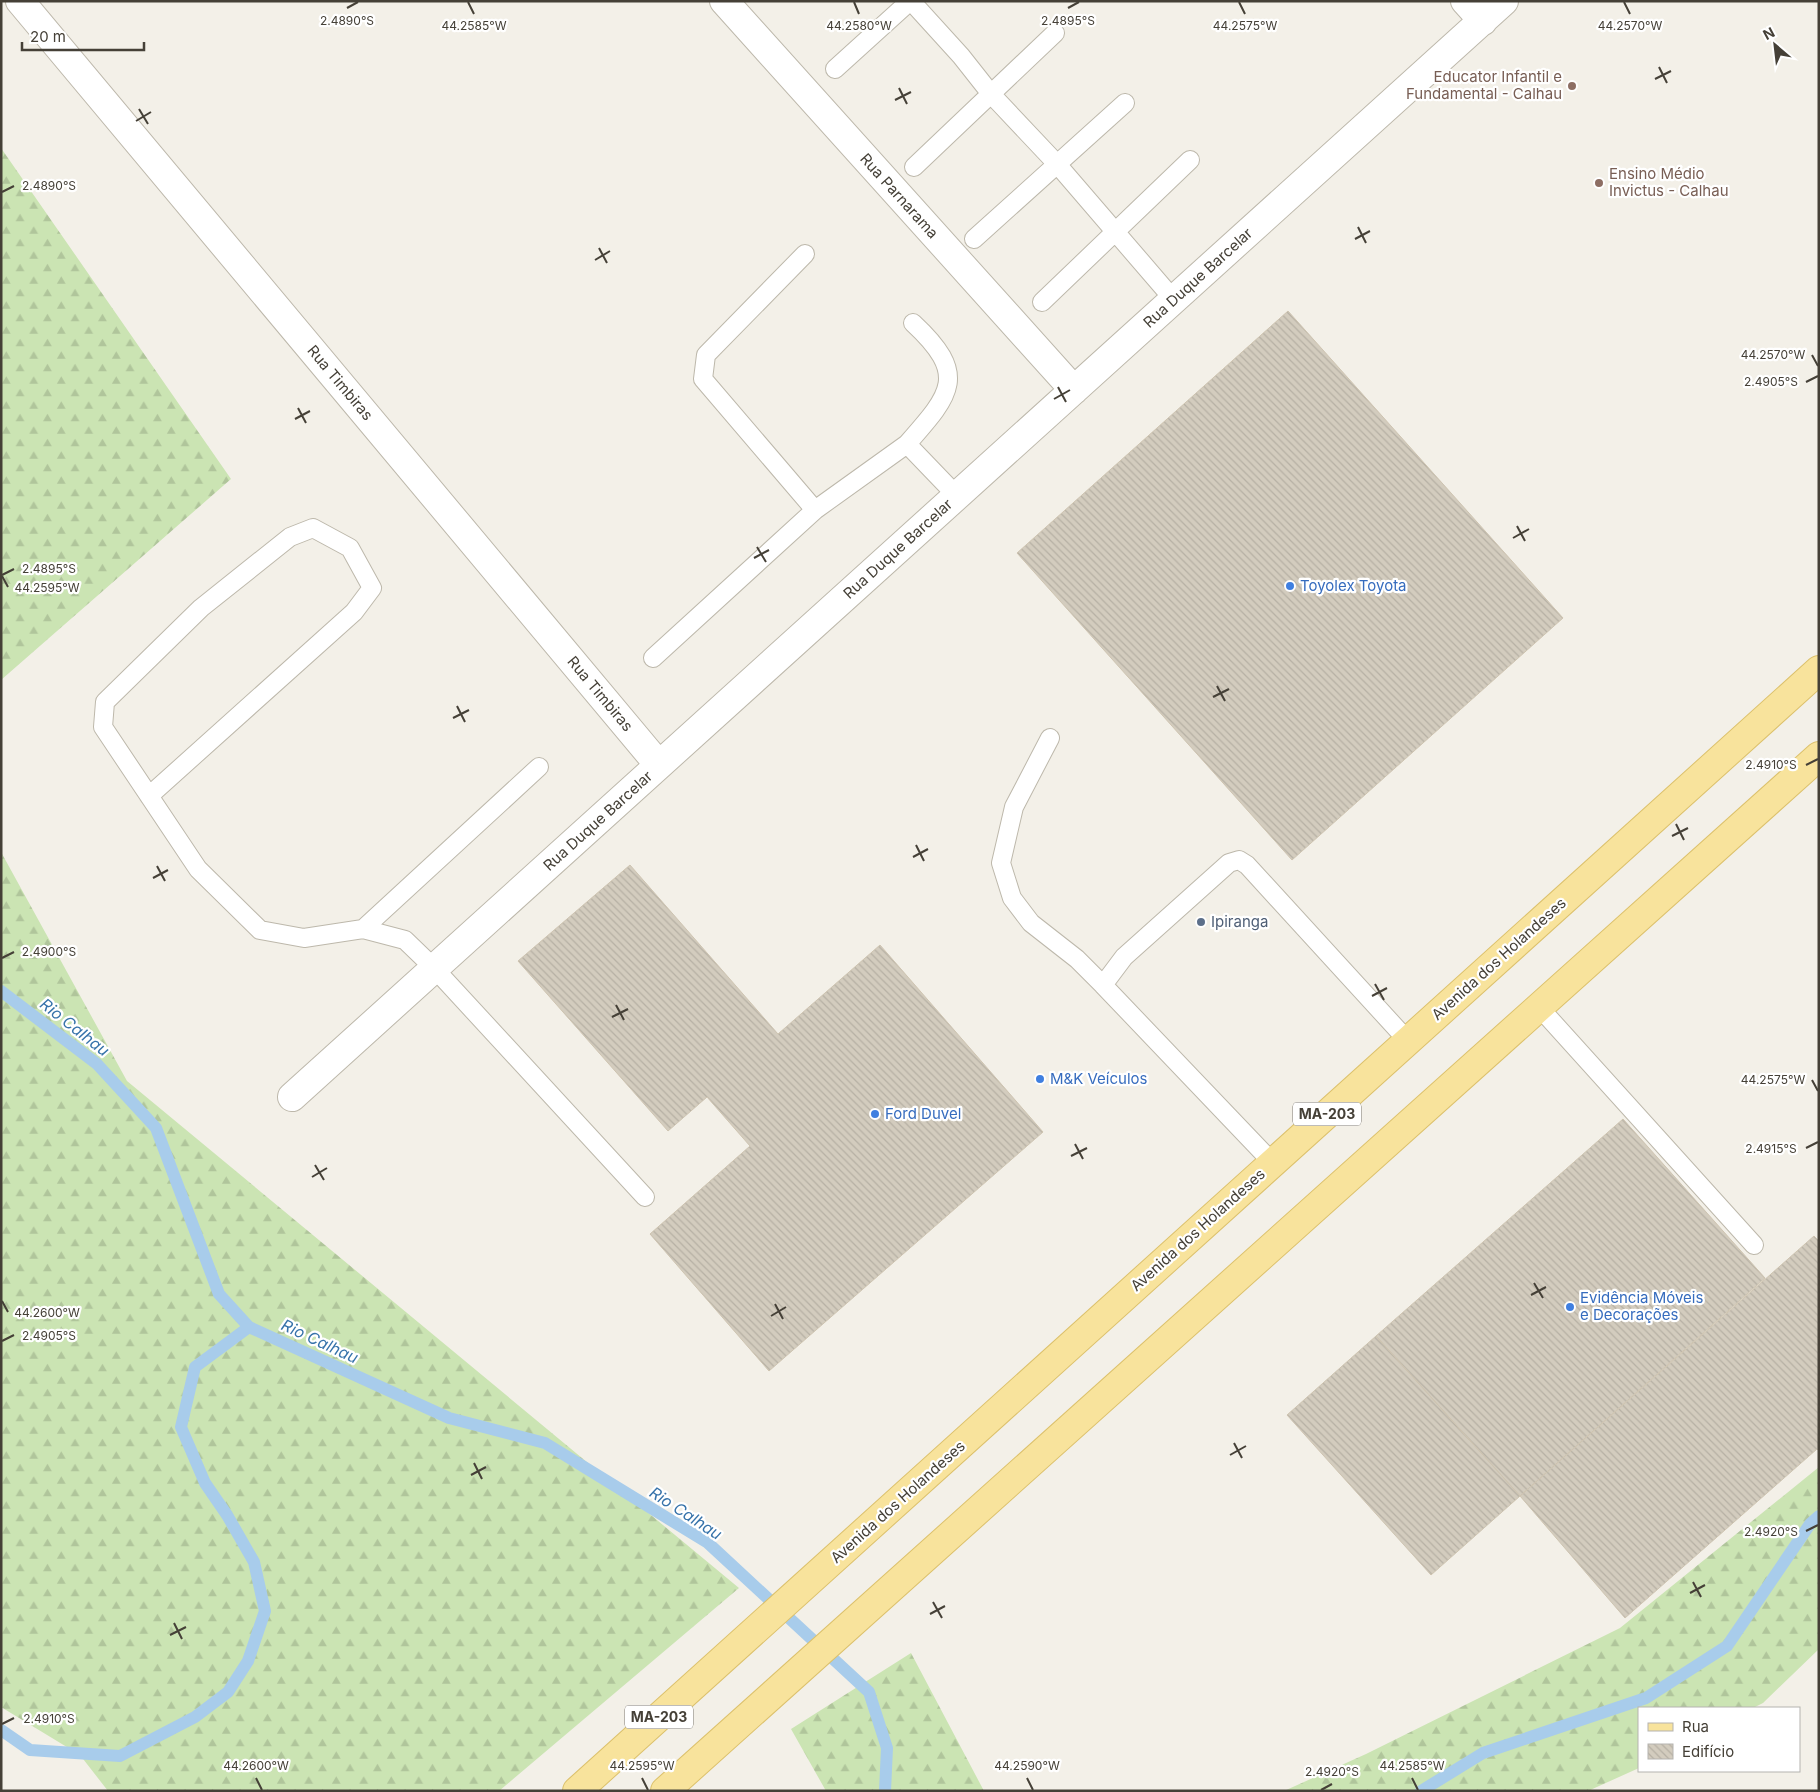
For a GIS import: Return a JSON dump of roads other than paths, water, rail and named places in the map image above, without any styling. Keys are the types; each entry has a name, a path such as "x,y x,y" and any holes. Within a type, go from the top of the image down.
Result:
{"main road":[{"name":"Avenida dos Holandeses","path":"577,1791 1819,670"},
{"path":"665,1791 1819,756"}],"street":[{"name":"Rua Timbiras","path":"20,1 659,765"},
{"name":"Rua Parnarama","path":"724,1 1074,390"},
{"name":"Rua Duque Barcelar","path":"292,1097 1174,300 1474,11 1504,1"}],"lane":[{"path":"835,69 910,1 961,56 991,94 1057,164 1174,300"},
{"path":"914,167 1055,33"},
{"path":"974,239 1125,103"},
{"path":"1042,302 1190,160"},
{"path":"806,254 706,355 703,379 815,510"},
{"path":"653,658 815,510 907,444 940,407 950,383 946,362 934,342 914,322"},
{"path":"907,444 957,496"},
{"path":"149,796 354,612 372,588 350,548 313,528 290,537 200,608 105,702 103,727 149,796 198,869 260,930 304,938 363,930 405,940 434,968 645,1197"},
{"path":"1050,738 1014,807 1000,863 1012,898 1031,923 1077,959 1103,985 1272,1163"},
{"path":"363,930 539,767"},
{"path":"1103,985 1124,957 1229,863 1240,860 1248,865 1408,1041"},
{"path":"1539,1007 1754,1245"}],"waterway":[{"name":"Rio Calhau","path":"1,991 97,1064 156,1128 219,1294 249,1327 449,1418 545,1443 708,1543 869,1692 887,1748 885,1791"},
{"path":"1,1730 30,1750 120,1756 195,1717 228,1692 248,1661 265,1611 254,1562 227,1515 205,1483 181,1427 195,1367 249,1327"},
{"path":"1421,1791 1483,1753 1646,1698 1727,1646 1810,1524 1819,1516"}],"place":[{"name":"Educator Infantil e Fundamental - Calhau","path":"1572,86"},
{"name":"Ensino Médio Invictus - Calhau","path":"1599,183"},
{"name":"Toyolex Toyota","path":"1290,586"},
{"name":"Ipiranga","path":"1201,922"},
{"name":"M&K Veículos","path":"1040,1079"},
{"name":"Ford Duvel","path":"875,1114"},
{"name":"Evidência Móveis e Decorações","path":"1570,1307"}]}
